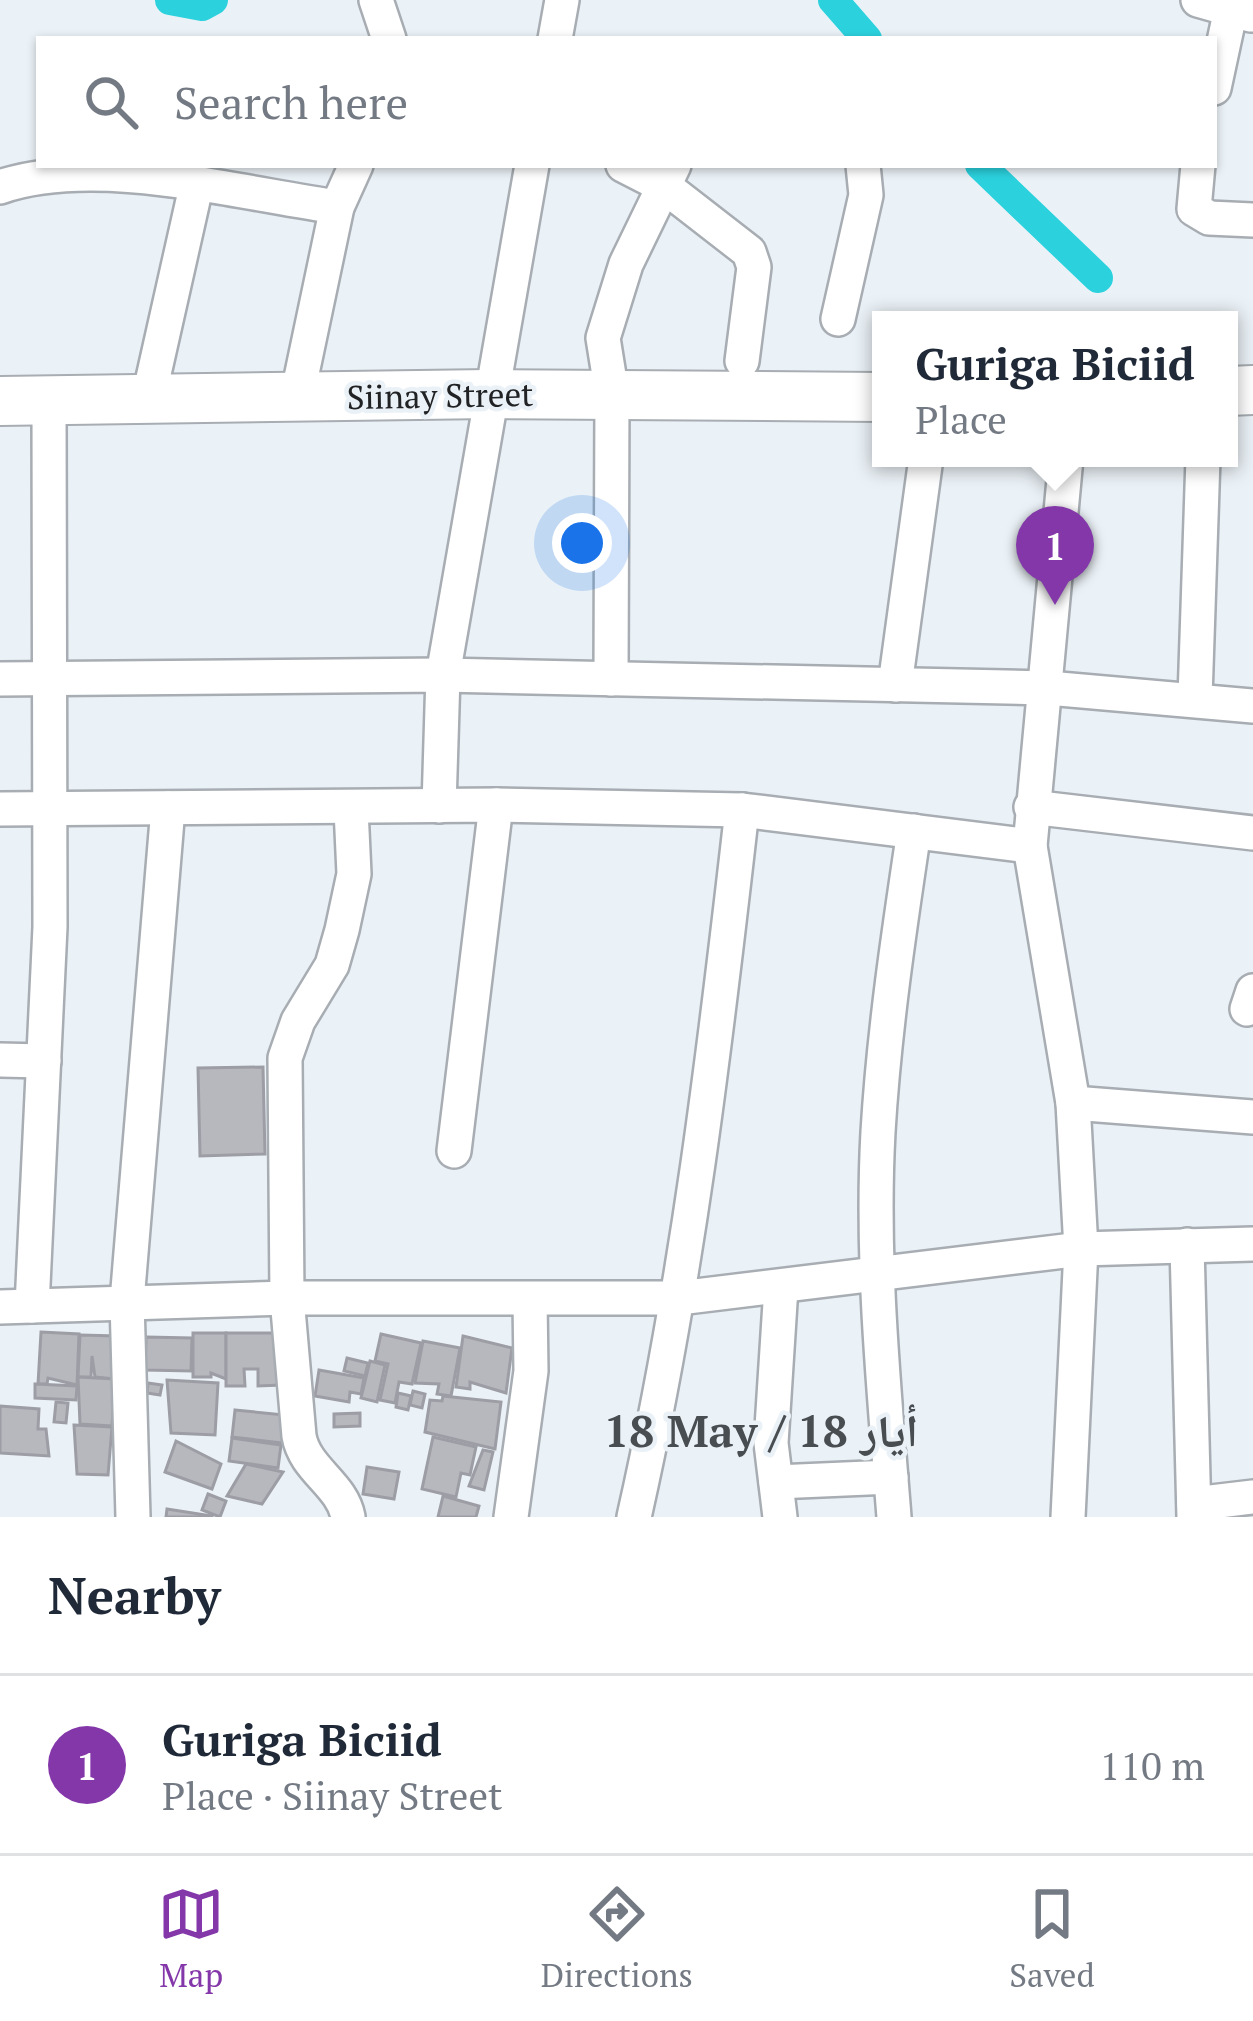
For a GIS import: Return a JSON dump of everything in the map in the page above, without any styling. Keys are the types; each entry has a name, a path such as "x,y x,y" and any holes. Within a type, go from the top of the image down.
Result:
{"street":[{"path":"376,0 388,36"},
{"path":"556,36 562,0"},
{"path":"1217,70 1227,8"},
{"path":"297,397 338,207 355,168"},
{"path":"440,806 443,675 531,168"},
{"path":"636,168 669,176 749,252 754,267 742,361"},
{"path":"838,319 866,195 863,168"},
{"path":"1198,168 1194,209 1209,218 1253,220"},
{"path":"611,679 612,394 603,338 626,264 669,176"},
{"path":"0,187 28,177 161,177 196,187 338,207"},
{"path":"149,396 196,187"},
{"name":"Siinay Street","path":"0,401 490,394 872,397"},
{"path":"49,402 50,807 44,1061 16,1306 287,1298 679,1298 1081,1249 1253,1244"},
{"path":"895,685 925,467"},
{"path":"1065,467 1030,846 1073,1103 1081,1249 1068,1517"},
{"path":"1195,698 1203,467"},
{"path":"0,679 443,675 1048,688 1253,706"},
{"path":"454,1151 496,805"},
{"path":"0,809 496,805 742,810 1030,846"},
{"path":"1031,807 1253,833"},
{"path":"133,1517 127,1301 167,808"},
{"path":"348,1517 345,1503 302,1453 287,1298 285,1058 298,1022 332,965 342,930 354,874 351,809"},
{"path":"634,1517 679,1298 703,1146 742,810"},
{"path":"894,1517 876,1274 886,1043 914,831"},
{"path":"0,1060 44,1061"},
{"path":"1073,1103 1253,1117"},
{"path":"1187,1245 1194,1510 1253,1497"},
{"path":"780,1517 771,1444 781,1287"},
{"path":"511,1517 531,1371 530,1300"},
{"path":"776,1482 891,1477"}],"building":[{"path":"263,1067 265,1154 200,1156 198,1068"},
{"path":"41,1332 79,1334 77,1385 48,1378 47,1384 38,1384"},
{"path":"193,1333 226,1333 226,1379 211,1373 211,1377 193,1377"},
{"path":"226,1333 282,1333 282,1385 258,1386 258,1369 244,1369 245,1386 226,1386"},
{"path":"381,1334 421,1343 412,1384 399,1382 395,1403 380,1400 388,1364 375,1361"},
{"path":"80,1335 117,1336 115,1379 95,1377 92,1356 91,1377 78,1377"},
{"path":"463,1336 512,1348 506,1393 470,1382 470,1389 456,1387"},
{"path":"146,1337 192,1338 191,1371 145,1370"},
{"path":"423,1341 460,1348 451,1396 437,1394 439,1384 415,1383"},
{"path":"347,1358 368,1363 365,1376 344,1371"},
{"path":"370,1361 385,1365 377,1402 361,1398"},
{"path":"319,1370 364,1378 361,1394 350,1392 349,1402 315,1396"},
{"path":"78,1377 115,1379 112,1426 80,1424"},
{"path":"167,1380 218,1383 215,1435 171,1433"},
{"path":"148,1383 162,1385 160,1395 147,1393"},
{"path":"35,1384 77,1386 76,1400 35,1398"},
{"path":"413,1391 425,1394 422,1408 410,1405"},
{"path":"398,1393 411,1396 408,1410 396,1407"},
{"path":"443,1396 501,1402 495,1449 425,1432 430,1400 442,1401"},
{"path":"56,1402 68,1403 66,1423 54,1422"},
{"path":"0,1406 39,1409 38,1429 46,1429 49,1456 0,1453"},
{"path":"235,1410 285,1415 282,1443 232,1437"},
{"path":"360,1413 360,1426 334,1427 334,1414"},
{"path":"74,1425 112,1427 108,1475 77,1474"},
{"path":"433,1437 476,1447 470,1475 461,1473 456,1497 422,1489"},
{"path":"232,1438 281,1445 278,1468 229,1461"},
{"path":"176,1441 221,1464 212,1489 165,1472"},
{"path":"483,1450 493,1452 484,1490 469,1486"},
{"path":"246,1464 283,1472 262,1504 227,1496"},
{"path":"367,1467 399,1472 394,1499 363,1494"},
{"path":"208,1494 226,1501 220,1517 202,1510"},
{"path":"443,1496 479,1506 476,1517 438,1517"},
{"path":"167,1509 212,1516 212,1517 166,1517"}],"waterway":[{"path":"170,0 202,6 213,0"},
{"path":"833,0 864,36"},
{"path":"983,168 1098,278"}],"place":[{"name":"Guriga Biciid","path":"1055,605"}],"district":[{"name":"18 May / 18 أيار","path":"761,1430"}]}
